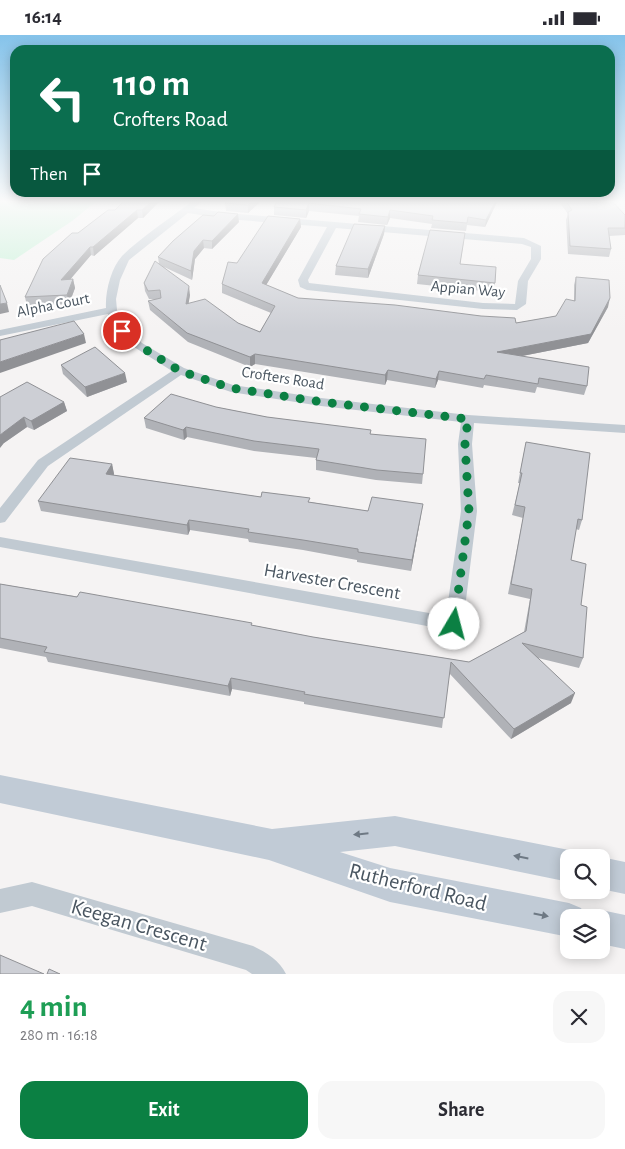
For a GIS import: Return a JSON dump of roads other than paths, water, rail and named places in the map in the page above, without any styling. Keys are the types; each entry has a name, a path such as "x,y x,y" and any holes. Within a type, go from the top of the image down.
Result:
{"main road":[{"name":"Rutherford Road","path":"0,789 269,844 390,885 560,918"},
{"name":"Rutherford Road","path":"269,844 395,831 560,864"},
{"path":"610,875 625,878"},
{"path":"610,929 625,932"}],"street":[{"path":"112,310 111,299 115,280 125,259 144,244"},
{"name":"Appian Way","path":"323,244 303,280 304,285 311,288 483,306 517,307 521,304 525,275 536,259 536,246 531,244"},
{"name":"Alpha Court","path":"0,333 112,310"},
{"name":"Crofters Road","path":"112,310 122,331 138,345 180,371 231,388 254,393 364,408 468,419 625,429"},
{"path":"0,518 43,463 180,371"},
{"name":"Harvester Crescent","path":"0,543 454,624 469,511 465,444 468,419"},
{"name":"Keegan Crescent","path":"0,901 32,894 253,959 273,974"}]}
